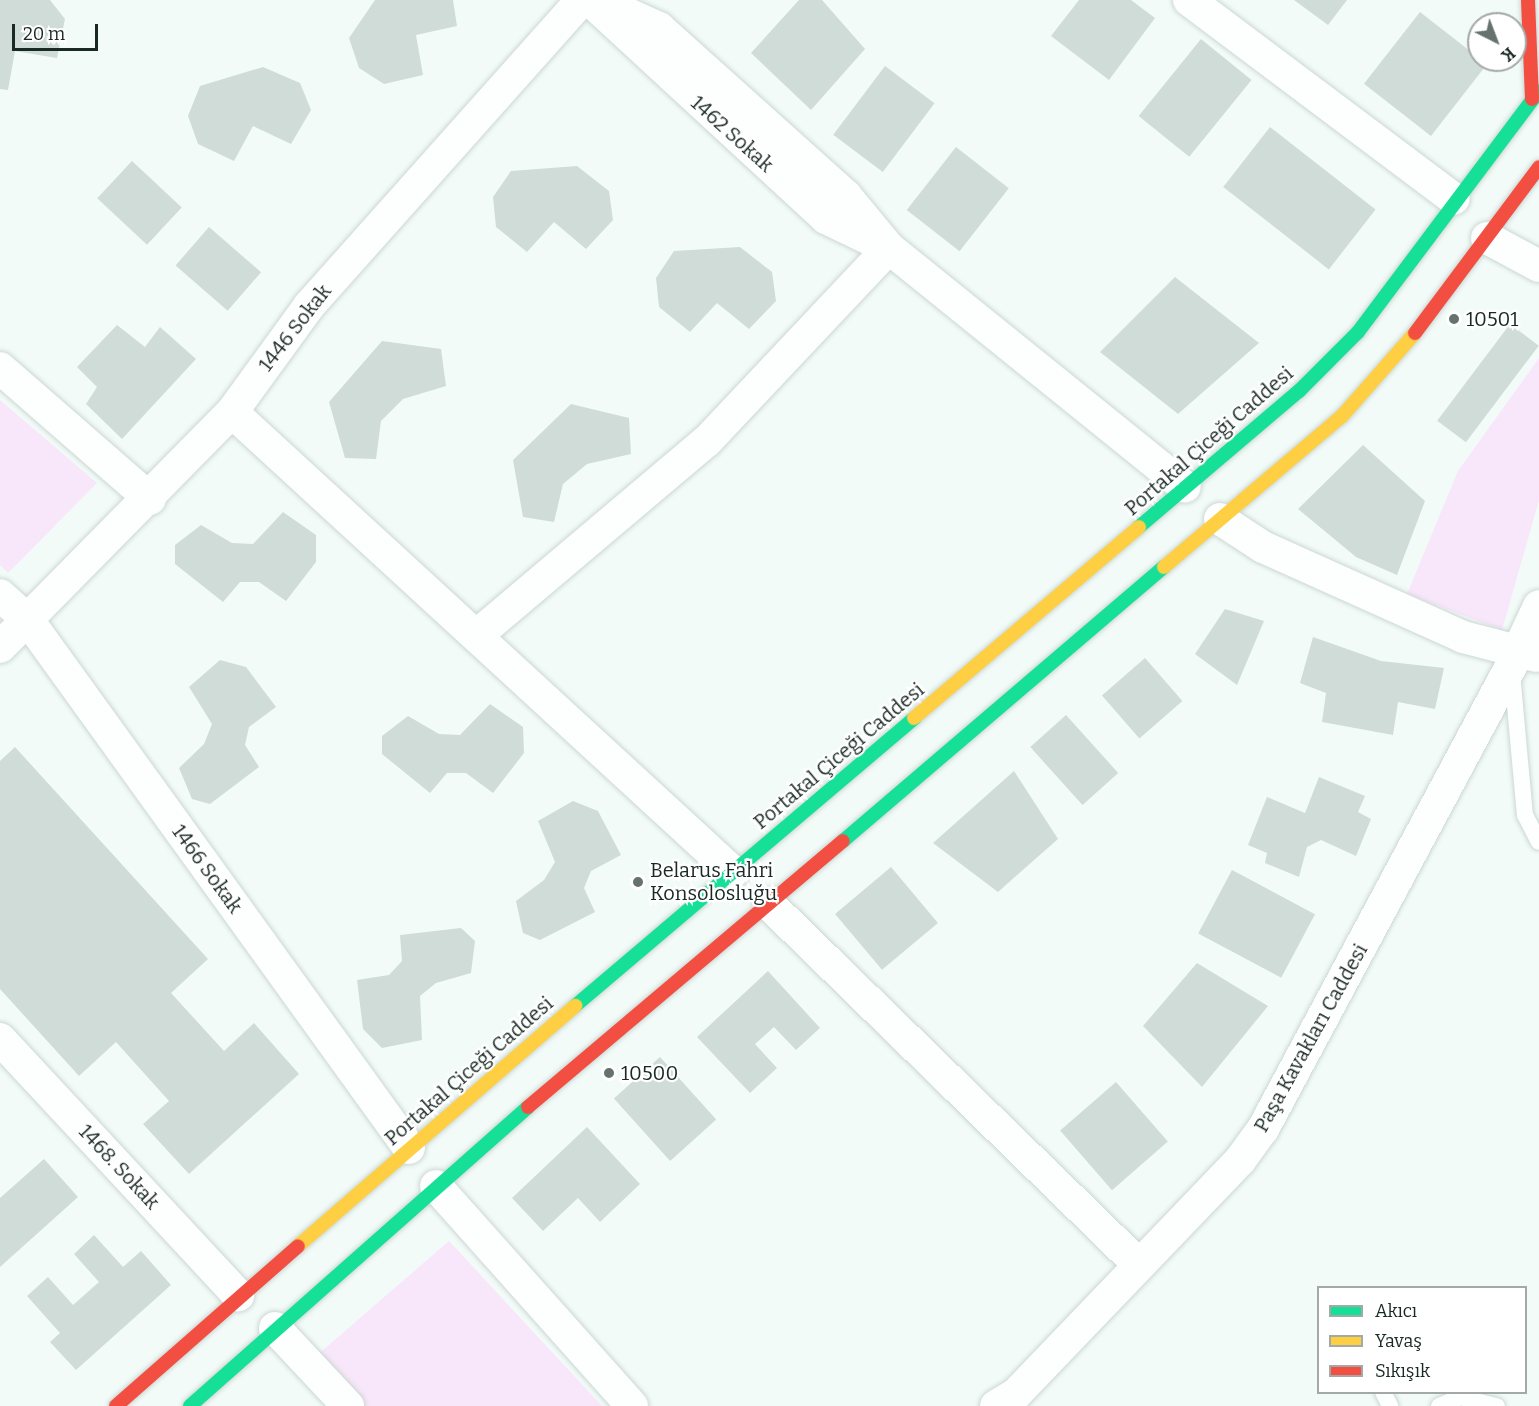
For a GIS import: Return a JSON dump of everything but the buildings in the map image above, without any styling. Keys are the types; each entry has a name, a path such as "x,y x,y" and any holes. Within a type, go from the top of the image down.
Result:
{"main road":[{"path":"1528,0 1535,95"},
{"name":"Portakal Çiceği Caddesi","path":"116,1406 238,1294 1299,391 1358,332 1454,199 1535,95"},
{"path":"190,1406 436,1186 1350,407 1390,364 1539,167"}],"street":[{"name":"1446 Sokak","path":"0,647 150,499 232,412 309,306 582,0"},
{"name":"1462 Sokak","path":"590,0 826,219 888,248"},
{"name":"1462 Sokak","path":"597,0 659,28 846,196 888,248 1185,487"},
{"path":"1189,0 1454,199"},
{"path":"1487,238 1539,266"},
{"path":"476,636 707,441 888,248"},
{"path":"0,368 150,499"},
{"path":"232,412 733,872"},
{"path":"1220,519 1273,552 1463,637 1523,658"},
{"name":"1466 Sokak","path":"0,595 28,620 409,1148"},
{"name":"Paşa Kavakları Caddesi","path":"996,1406 1016,1394 1241,1159 1263,1129 1523,658 1539,606"},
{"path":"769,904 1139,1265"},
{"name":"1468. Sokak","path":"0,1039 238,1294"},
{"path":"436,1186 632,1406"},
{"path":"275,1328 348,1406"}],"lane":[{"path":"1523,658 1525,815 1539,842"},
{"path":"1439,1406 1460,1397 1497,1406"}],"shaded area":[{"path":"1539,358 1539,500 1502,630 1407,594 1458,471"},
{"path":"0,400 97,483 8,573 0,565"},
{"path":"449,1241 602,1406 361,1406 315,1357"}],"traffic: fast":[{"path":"1139,527 1299,391 1358,332 1539,91"},
{"path":"843,841 1164,567"},
{"path":"575,1006 914,718"},
{"path":"190,1406 528,1107"}],"traffic: slow":[{"path":"1164,567 1342,416 1415,333"},
{"path":"914,718 1139,527"},
{"path":"298,1246 575,1006"}],"traffic: jam":[{"path":"1528,0 1532,99"},
{"path":"1415,333 1539,167"},
{"path":"528,1107 843,841"},
{"path":"116,1406 298,1246"}],"place":[{"name":"10501","path":"1454,319"},
{"name":"Belarus Fahri Konsolosluğu","path":"638,882"},
{"name":"10500","path":"609,1073"}]}
